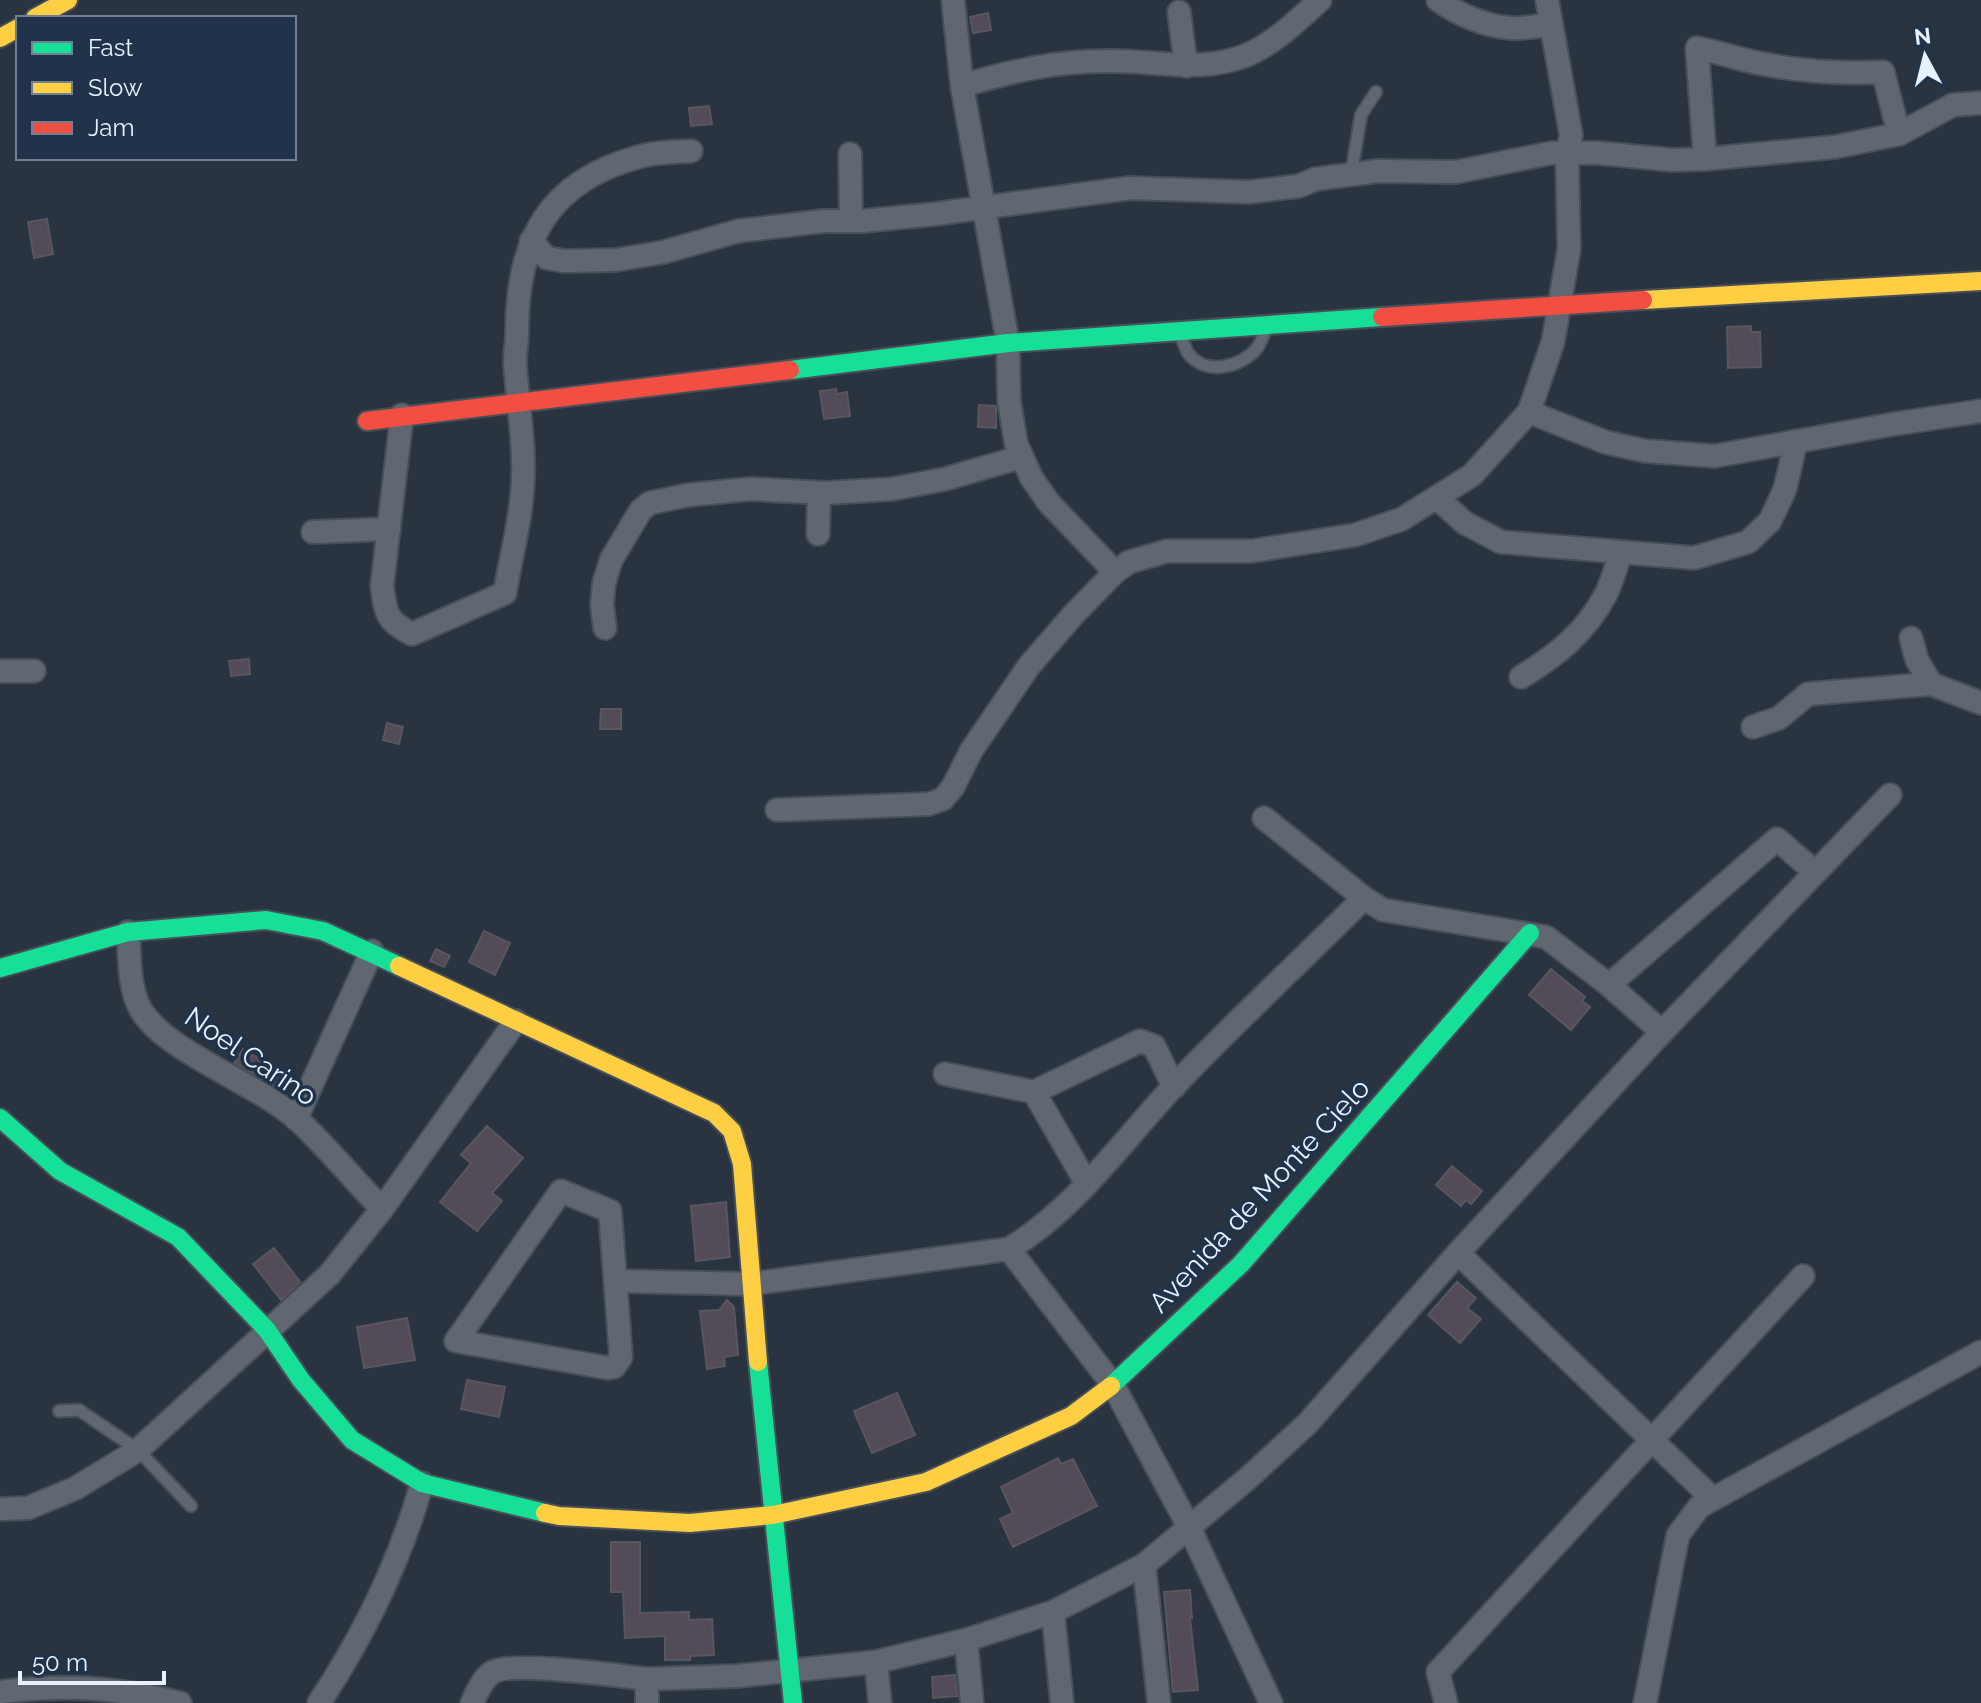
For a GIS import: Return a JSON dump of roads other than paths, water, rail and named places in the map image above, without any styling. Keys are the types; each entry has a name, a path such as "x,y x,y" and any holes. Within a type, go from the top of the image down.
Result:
{"main road":[{"path":"39,16 68,0"},
{"path":"367,421 1008,343 1561,305 1981,281"},
{"path":"0,968 128,932 266,920 323,931 372,951 714,1113 732,1131 742,1164 750,1284 793,1703"},
{"name":"Avenida de Monte Cielo","path":"0,1118 60,1171 178,1237 267,1330 301,1380 352,1440 422,1483 559,1516 690,1523 773,1515 926,1482 1071,1416 1113,1385 1241,1264 1530,933"}],"street":[{"path":"953,0 962,86 1008,343 1009,401 1021,457 1049,503 1115,572"},
{"path":"962,86 1045,64 1114,61 1186,66 1223,62 1248,54 1280,35 1320,0"},
{"path":"1438,0 1490,25 1512,29 1551,24"},
{"path":"777,810 929,804 943,799 953,787 971,751 1029,666 1115,572 1139,558 1167,551 1252,551 1355,535 1402,519 1472,475 1529,412 1553,342 1561,305 1569,249 1567,154 1571,135 1547,0"},
{"path":"1179,12 1186,66"},
{"path":"1705,159 1697,48 1757,63 1795,68 1883,72 1899,134"},
{"path":"531,241 547,258 564,261 616,260 664,252 738,231 851,219 863,221 1130,188 1249,192 1378,171 1456,172 1551,153 1599,153 1672,160 1835,147 1899,134 1953,105 1981,103"},
{"path":"402,415 382,586 385,605 394,625 412,634 505,593 523,481 515,361 516,309 520,278 531,241 542,218 560,199 598,171 644,155 691,151"},
{"path":"850,154 851,219"},
{"path":"1529,412 1605,442 1645,451 1715,456 1981,411"},
{"path":"1438,499 1465,523 1501,542 1694,558 1748,542 1770,521 1785,489 1796,441"},
{"path":"605,628 602,605 611,560 641,510 650,503 688,495 750,489 865,492 922,483 1021,457"},
{"path":"818,534 819,493"},
{"path":"313,532 389,529"},
{"path":"1521,677 1553,658 1579,632 1606,594 1621,553"},
{"path":"1911,638 1917,660 1931,684"},
{"path":"0,671 34,671"},
{"path":"1753,727 1779,718 1808,694 1931,684 1981,703"},
{"path":"472,1703 483,1682 493,1672 510,1669 576,1671 647,1679 737,1676 876,1662 966,1640 1053,1612 1144,1565 1307,1424 1458,1253 1662,1032 1890,795"},
{"path":"1264,818 1383,910 1546,937 1609,985 1662,1032"},
{"path":"1609,985 1777,839 1815,872"},
{"path":"617,1281 750,1284 1009,1249 1028,1238 1087,1184 1174,1087 1364,898"},
{"name":"Noel Carino","path":"128,932 132,984 141,1011 163,1034 296,1119 382,1209"},
{"path":"296,1119 372,951"},
{"path":"0,1509 28,1508 64,1493 138,1450 329,1275 382,1209 516,1021"},
{"path":"945,1074 1034,1092 1140,1041 1154,1046 1174,1087"},
{"path":"1034,1092 1087,1184"},
{"path":"561,1191 610,1211 617,1281 621,1357 614,1367 456,1341 561,1191"},
{"path":"1009,1249 1113,1385 1189,1527 1271,1703"},
{"path":"1458,1253 1713,1499"},
{"path":"1446,1703 1438,1672 1803,1276"},
{"path":"1645,1703 1678,1535 1699,1507 1981,1352"},
{"path":"319,1703 365,1630 400,1548 422,1483"},
{"path":"1144,1565 1159,1703"},
{"path":"1053,1612 1062,1703"},
{"path":"966,1640 972,1703"},
{"path":"876,1662 880,1703"},
{"path":"647,1679 647,1703"},
{"path":"0,1692 90,1686 180,1703"}],"lane":[{"path":"1351,175 1361,115 1376,92"},
{"path":"1179,330 1189,354 1205,365 1222,367 1234,365 1257,348 1269,324"},
{"path":"59,1411 79,1410 138,1450 191,1506"}]}
